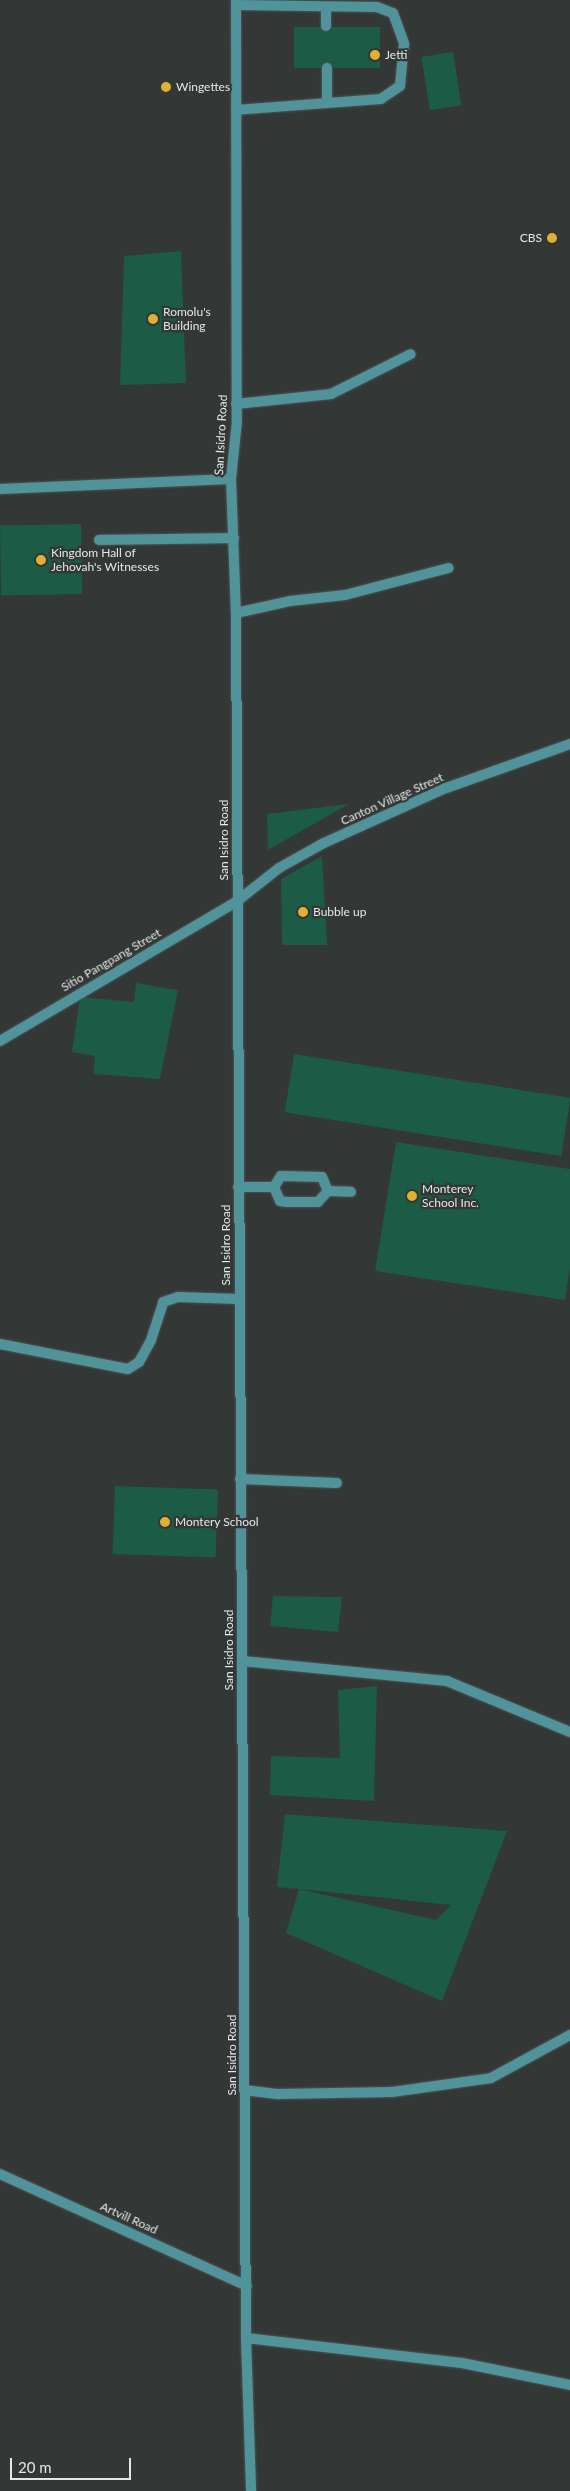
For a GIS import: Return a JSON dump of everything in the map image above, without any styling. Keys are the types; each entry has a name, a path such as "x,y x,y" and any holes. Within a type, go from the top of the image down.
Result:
{"street":[{"path":"236,2 326,7 377,7 393,13 404,44 400,86 390,95 328,103 236,110"},
{"name":"San Isidro Road","path":"236,2 236,404 231,478 236,613 236,902 244,2090 246,2338 251,2491"},
{"path":"326,7 326,26"},
{"path":"327,68 328,103"},
{"path":"236,404 331,394 411,354"},
{"path":"0,489 231,478"},
{"path":"99,540 234,538"},
{"path":"236,613 290,601 345,595 449,568"},
{"name":"Canton Village Street","path":"236,902 279,868 324,844 446,788 570,744"},
{"name":"Sitio Pangpang Street","path":"0,1041 236,902"},
{"path":"274,1187 281,1176 322,1177 328,1191"},
{"path":"238,1187 274,1187"},
{"path":"274,1187 280,1201 287,1202 318,1202 328,1191"},
{"path":"328,1191 351,1192"},
{"path":"0,1344 128,1369 139,1362 151,1340 163,1302 178,1297 239,1299"},
{"path":"240,1479 337,1483"},
{"path":"242,1661 447,1681 570,1732"},
{"path":"244,2090 279,2094 392,2092 491,2078 570,2035"},
{"name":"Artvill Road","path":"0,2174 247,2286"},
{"path":"246,2338 462,2363 570,2385"}],"building":[{"path":"294,27 380,27 380,68 294,68"},
{"path":"453,52 461,105 430,110 421,57"},
{"name":"Romolu's Building","path":"181,251 186,383 120,385 124,256"},
{"name":"Kingdom Hall of Jehovah's Witnesses","path":"81,524 82,594 1,595 0,525"},
{"path":"349,804 268,850 267,814"},
{"name":"Bubble up","path":"322,856 327,945 282,945 281,879"},
{"path":"136,983 178,990 160,1079 93,1074 95,1056 72,1052 80,997 134,1002"},
{"path":"294,1054 570,1098 561,1156 285,1112"},
{"path":"396,1142 570,1169 570,1267 565,1300 375,1271"},
{"name":"Montery School","path":"115,1486 218,1490 216,1558 113,1554"},
{"path":"273,1596 342,1597 338,1632 270,1626"},
{"path":"377,1686 374,1801 270,1795 271,1756 340,1758 338,1690"},
{"path":"285,1814 507,1831 442,2001 286,1933 299,1889 277,1887","holes":["299,1889 451,1905 436,1920"]}],"place":[{"name":"Jetti","path":"375,55"},
{"name":"Wingettes","path":"166,87"},
{"name":"CBS","path":"552,238"},
{"name":"Romolu's Building","path":"153,319"},
{"name":"Kingdom Hall of Jehovah's Witnesses","path":"41,560"},
{"name":"Bubble up","path":"303,912"},
{"name":"Monterey School Inc.","path":"412,1196"},
{"name":"Montery School","path":"165,1522"}]}
